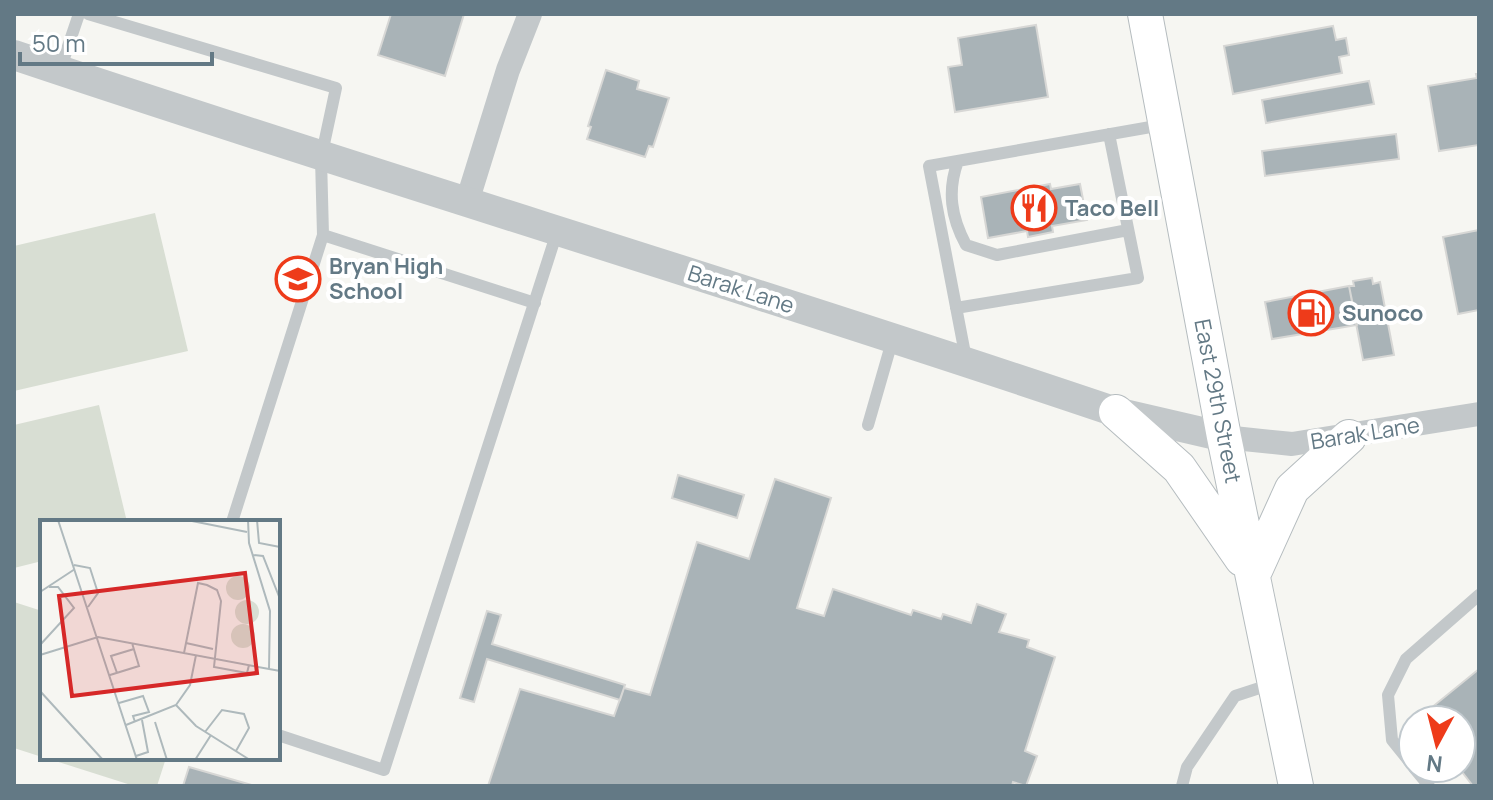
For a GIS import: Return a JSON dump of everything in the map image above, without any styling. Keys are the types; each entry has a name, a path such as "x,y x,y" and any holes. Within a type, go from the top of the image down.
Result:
{"main road":[{"name":"East 29th Street","path":"1145,14 1224,437 1296,786"},
{"path":"1116,412 1179,468 1253,575"},
{"path":"1253,575 1292,489 1349,437"}],"street":[{"path":"467,202 508,70 530,14"},
{"name":"Barak Lane","path":"14,55 321,158 967,361 1116,412 1224,437 1292,444 1479,414"}],"lane":[{"path":"60,70 79,14"},
{"path":"88,14 336,88 321,158 323,235 233,520"},
{"path":"967,361 929,166 1166,124"},
{"path":"956,308 1138,278 1109,134"},
{"path":"958,161 952,177 951,205 966,245 977,250 997,255 1128,230"},
{"path":"280,736 384,770 557,231"},
{"path":"323,235 535,303"},
{"path":"868,425 893,338"},
{"path":"1397,746 1392,740 1388,695 1406,659 1479,595"},
{"path":"1182,786 1187,767 1235,696 1276,683"}],"shaded area":[{"path":"155,213 188,351 14,391 14,246"},
{"path":"99,405 127,520 40,520 40,562 14,568 14,425"},
{"path":"14,602 40,610 40,756 14,748"},
{"path":"52,760 165,760 157,786 134,786"}],"building":[{"path":"391,14 464,14 445,76 378,55"},
{"path":"1036,25 1048,97 955,112 948,67 962,65 958,38"},
{"path":"1333,26 1336,40 1346,38 1349,55 1339,57 1342,73 1233,94 1224,46"},
{"path":"606,70 639,81 637,89 669,98 653,147 649,146 645,157 587,139 591,127 588,126"},
{"path":"1476,74 1479,74 1479,145 1439,151 1428,86 1477,78"},
{"path":"1369,81 1374,104 1266,123 1262,100"},
{"path":"1396,134 1399,159 1265,176 1262,151"},
{"name":"Taco Bell","path":"1050,184 1051,189 1080,184 1087,220 1052,226 1053,232 1028,237 1027,231 988,238 981,197"},
{"path":"1479,230 1479,310 1458,314 1443,237"},
{"path":"1372,278 1373,284 1380,282 1394,355 1363,360 1349,286 1354,286 1353,281"},
{"name":"Sunoco","path":"1349,286 1357,325 1272,339 1265,302"},
{"path":"678,475 744,495 737,518 672,498"},
{"path":"775,479 831,498 797,608 824,616 833,589 911,615 913,610 941,619 943,614 971,623 977,604 1006,614 999,632 1029,640 1027,647 1055,657 1025,751 1037,756 1026,786 1013,782 1012,786 488,786 520,689 614,716 624,688 650,695 697,542 749,559"},
{"path":"487,611 501,615 492,644 625,685 620,700 487,659 474,702 460,698"},
{"path":"1479,669 1479,786 1471,784 1477,784 1477,704 1436,704"},
{"path":"189,767 255,786 183,786"}],"place":[{"name":"Taco Bell","path":"1034,208"},
{"name":"Bryan High School","path":"298,279"},
{"name":"Sunoco","path":"1311,313"}]}
